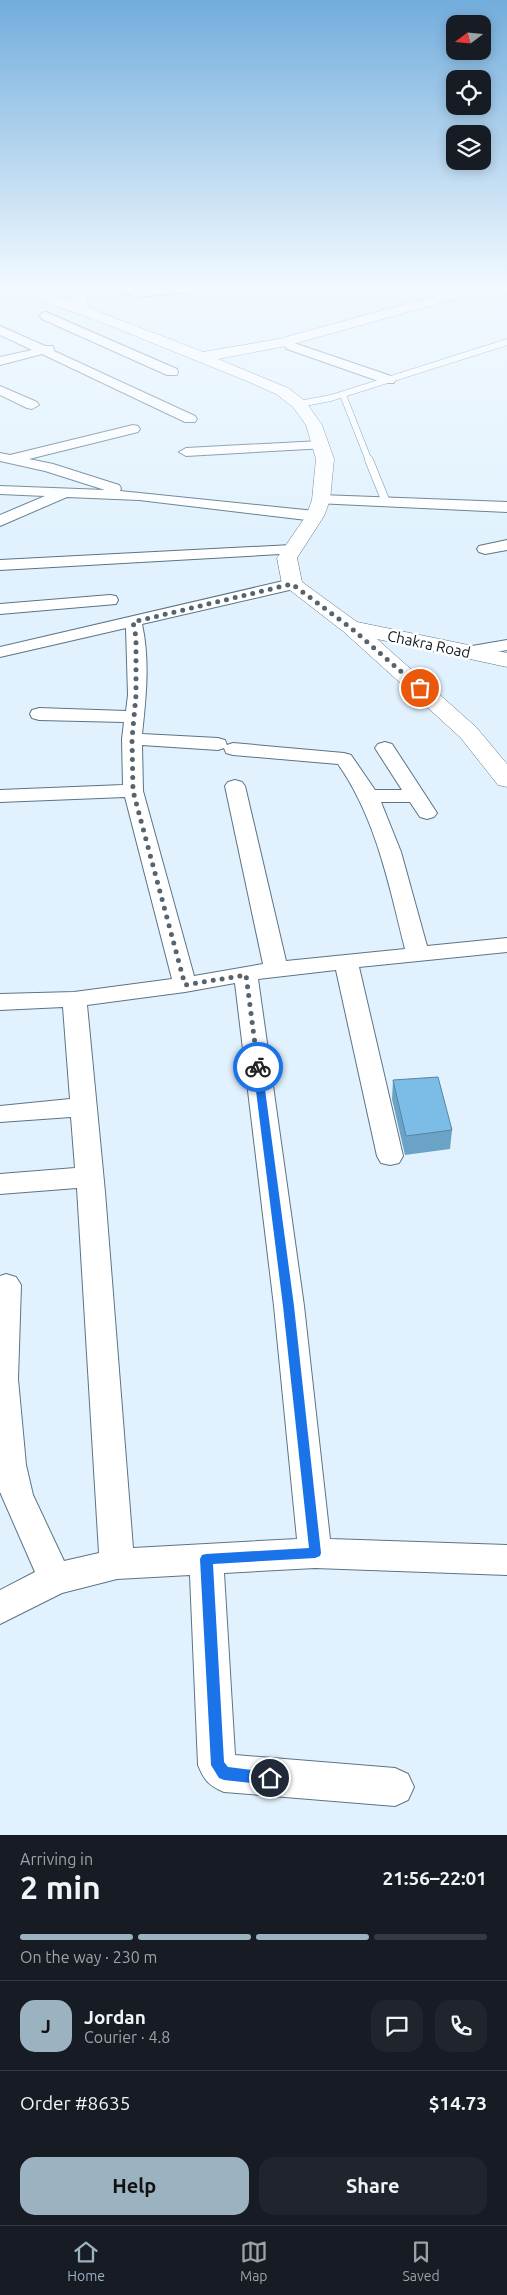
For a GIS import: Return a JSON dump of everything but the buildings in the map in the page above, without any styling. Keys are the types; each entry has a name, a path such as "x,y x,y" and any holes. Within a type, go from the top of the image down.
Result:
{"main road":[{"path":"230,369 282,391 299,404 314,425 321,445 325,459 322,500 315,516 287,558 292,584 351,628 468,732 507,780"},
{"name":"Chakra Road","path":"351,628 507,660"}],"street":[{"path":"84,369 190,419"},
{"path":"164,369 172,372"},
{"path":"356,369 389,380"},
{"path":"0,390 32,405"},
{"path":"5,458 133,429"},
{"path":"186,452 321,445"},
{"path":"5,458 48,467 138,496"},
{"path":"0,490 138,496 315,516"},
{"path":"0,521 66,493"},
{"path":"322,500 507,507"},
{"path":"485,549 507,545"},
{"path":"0,565 292,550"},
{"path":"0,652 292,584"},
{"path":"0,609 110,600"},
{"path":"54,606 77,634"},
{"path":"133,622 136,637 135,717 132,739 133,791 185,985"},
{"path":"466,652 507,645"},
{"path":"39,714 135,717"},
{"path":"132,739 225,746 344,759 367,796 382,826 418,955"},
{"path":"367,796 421,805 385,748"},
{"path":"235,786 276,969"},
{"path":"0,796 133,791"},
{"path":"0,1002 74,999 185,985 276,969 507,945"},
{"path":"346,962 390,1156"},
{"path":"246,975 289,1306 315,1553"},
{"path":"74,999 117,1564"},
{"path":"4,1114 83,1107"},
{"path":"0,1184 89,1178"},
{"path":"6,1285 3,1379 10,1465 17,1495 55,1579"},
{"path":"0,1608 55,1579 117,1564 315,1553 507,1560"},
{"path":"206,1559 218,1765 224,1773 395,1787"}],"lane":[{"path":"299,404 343,395 425,369"},
{"path":"343,395 386,502"}],"way so far":[{"path":"258,1067 246,975 185,985 133,791 131,766 136,695 136,637 133,622 292,584 351,628 420,688"}],"route":[{"path":"258,1067 289,1306 315,1553 206,1559 218,1765 224,1773 270,1778"}]}
